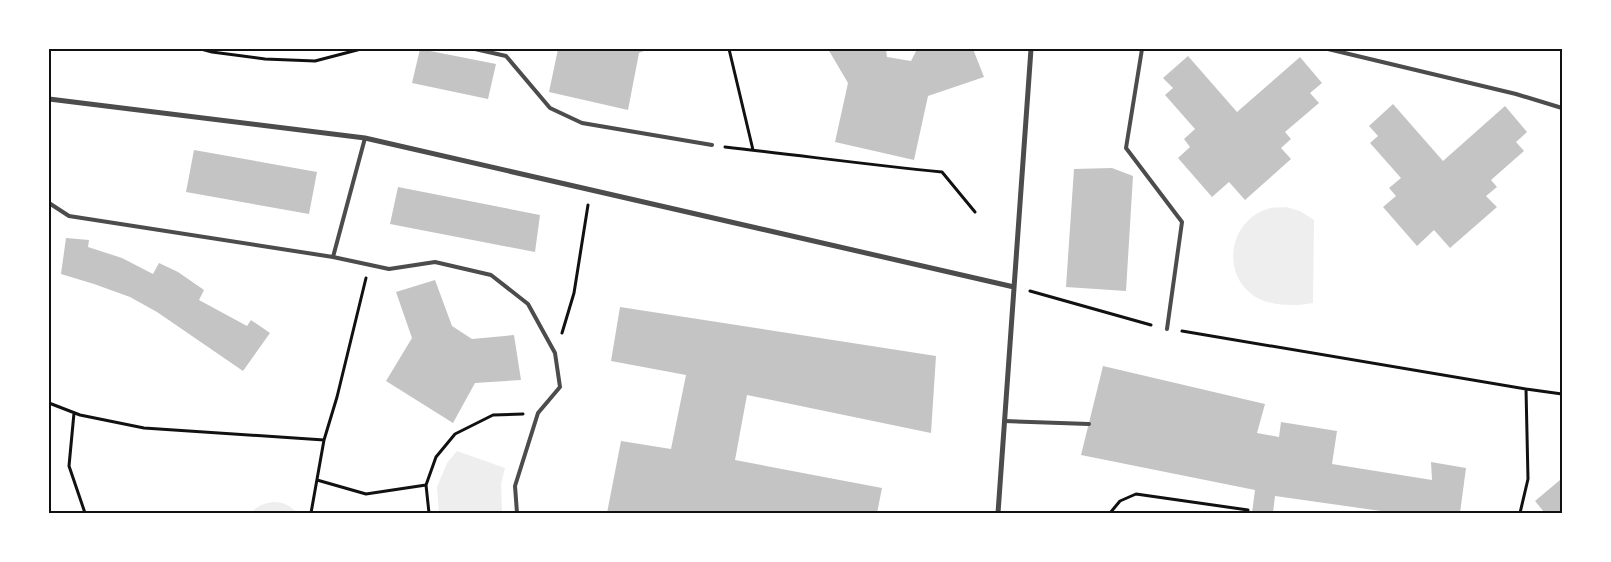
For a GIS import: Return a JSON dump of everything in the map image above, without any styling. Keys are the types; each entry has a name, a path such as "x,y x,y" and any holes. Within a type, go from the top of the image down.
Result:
{"street":[{"path":"998,513 1031,49"},
{"path":"49,99 365,138 1014,287"}],"lane":[{"path":"475,49 506,56 550,108 582,122 712,146"},
{"path":"1142,49 1126,148 1182,222 1167,329"},
{"path":"1328,49 1516,94 1562,108"},
{"path":"333,257 365,138"},
{"path":"49,203 69,216 333,257 389,269 435,262 490,275 528,304 556,353 560,387 538,413 515,486 517,513"},
{"path":"1004,421 1089,424"}],"path":[{"path":"201,49 265,58 315,61 361,49"},
{"path":"729,49 753,150"},
{"path":"712,146 942,172 974,212"},
{"path":"556,353 574,294 590,190"},
{"path":"311,513 324,440 337,397 369,265"},
{"path":"1014,287 1167,329 1562,394"},
{"path":"1520,513 1528,479 1526,389"},
{"path":"49,403 80,415 144,428 324,440"},
{"path":"74,413 69,466 85,513"},
{"path":"429,513 426,485 436,457 455,434 493,415 538,413"},
{"path":"317,480 366,494 426,485"},
{"path":"1110,513 1120,501 1136,494 1248,510"}],"shaded area":[{"path":"1286,207 1300,211 1314,220 1313,303 1289,305 1264,301 1250,293 1241,283 1235,270 1233,257 1235,245 1239,232 1247,222 1258,213 1271,208"},
{"path":"457,451 505,468 501,484 502,513 439,513 437,487 447,463"},
{"path":"272,502 286,504 297,513 251,513 260,506"}],"building":[{"path":"420,49 496,64 488,99 412,83"},
{"path":"558,49 649,49 639,53 628,110 549,92"},
{"path":"828,49 886,49 887,57 911,61 917,49 973,49 984,77 928,96 914,160 835,142 848,83"},
{"path":"1188,56 1237,112 1300,57 1322,83 1310,93 1319,103 1285,132 1291,139 1281,148 1291,159 1245,200 1229,182 1212,197 1178,158 1190,147 1184,139 1195,129 1165,95 1173,88 1163,78"},
{"path":"1393,104 1443,161 1505,106 1527,132 1516,142 1524,151 1491,180 1497,187 1486,196 1497,207 1450,248 1434,230 1417,246 1383,207 1396,196 1389,188 1401,178 1370,143 1378,136 1369,126"},
{"path":"194,150 317,172 309,214 186,192"},
{"path":"1112,168 1133,176 1126,291 1066,287 1074,169"},
{"path":"398,187 540,215 535,252 390,224"},
{"path":"66,238 89,240 88,247 122,258 153,274 159,263 178,272 204,290 199,300 247,326 251,320 270,333 243,371 157,312 130,297 61,274"},
{"path":"435,280 452,326 472,339 514,335 521,380 475,383 453,423 386,381 412,338 396,292"},
{"path":"620,307 936,356 931,433 747,395 735,460 882,488 877,513 607,513 621,441 671,449 686,375 611,361"},
{"path":"1103,366 1265,404 1257,433 1279,437 1281,422 1337,431 1332,464 1432,480 1431,462 1466,468 1460,513 1395,513 1275,496 1273,513 1252,513 1255,490 1081,455"},
{"path":"1560,480 1562,483 1562,513 1543,513 1535,501"}]}
